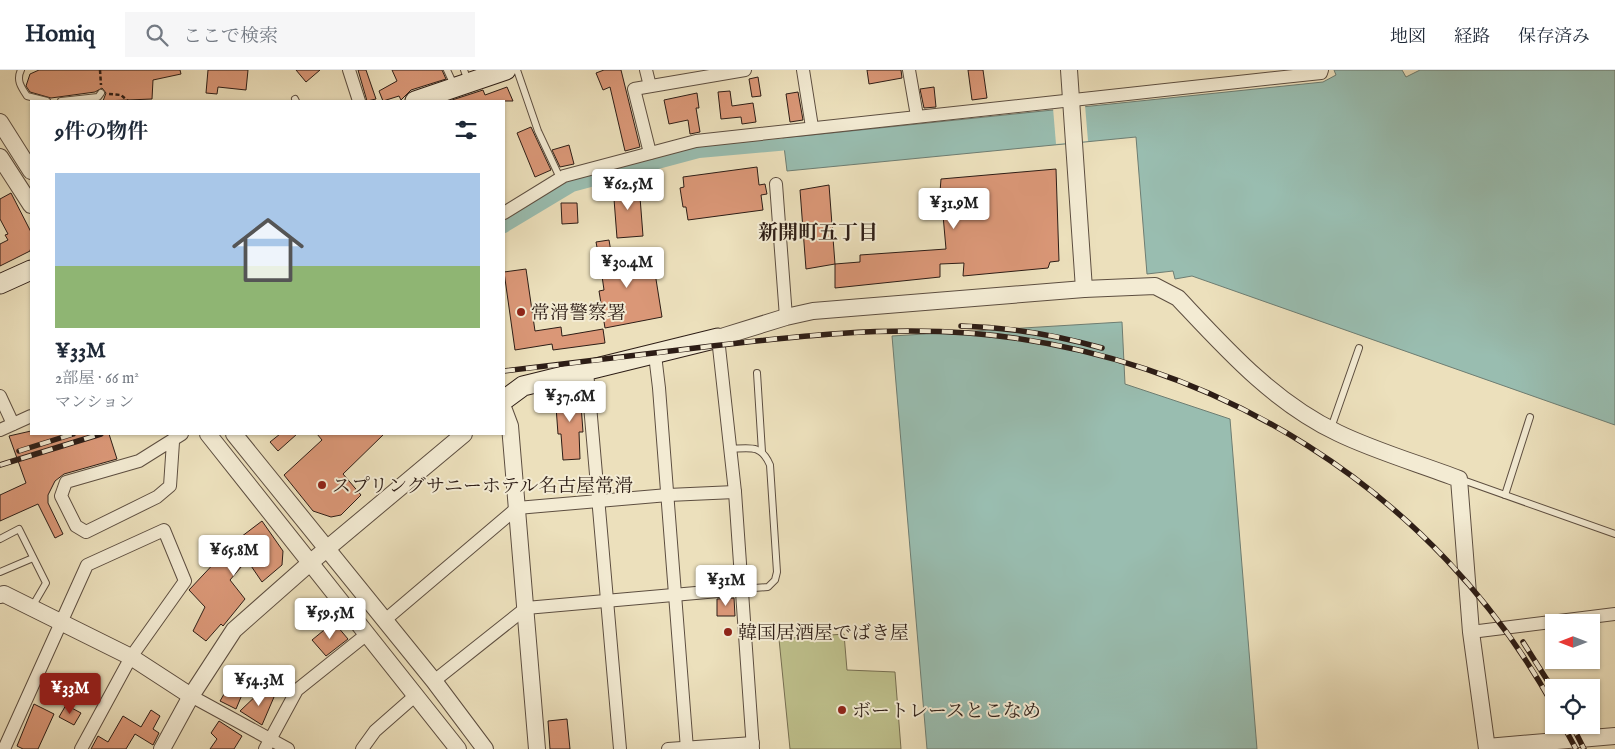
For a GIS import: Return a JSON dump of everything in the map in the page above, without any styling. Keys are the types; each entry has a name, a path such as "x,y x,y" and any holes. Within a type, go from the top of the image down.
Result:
{"main road":[{"path":"417,100 462,80 506,70"},
{"path":"0,284 30,270"},
{"path":"505,399 523,386 718,338"}],"street":[{"path":"350,70 359,100"},
{"path":"646,70 650,86"},
{"path":"650,153 634,88 745,70"},
{"path":"803,70 812,127"},
{"path":"909,70 917,116"},
{"path":"1069,70 1084,289"},
{"path":"505,212 560,178 696,141 917,116 1070,102 1321,72 1322,70"},
{"path":"0,122 30,170"},
{"path":"3,168 30,204"},
{"path":"776,184 786,317"},
{"path":"668,749 753,746 740,589 735,492 718,338 786,317 813,311 1084,289 1155,286 1178,298 1258,380 1277,395 1331,429 1459,479 1471,632 1487,748 1615,736"},
{"path":"655,355 668,495 687,748"},
{"path":"587,371 609,600 620,749"},
{"path":"0,396 13,424"},
{"path":"505,413 510,426 537,749"},
{"path":"0,430 30,416"},
{"path":"209,435 458,749"},
{"path":"235,435 434,681 484,749"},
{"path":"162,749 191,696 234,630 327,548 463,435"},
{"path":"177,438 170,486 157,497 86,532 76,526 61,496 66,482 139,461 177,438"},
{"path":"385,620 517,508 668,495 735,492"},
{"path":"4,749 87,565 164,530 185,581 131,657 81,749"},
{"path":"434,681 526,608 740,589"},
{"path":"0,595 4,594 131,657 267,744 288,749"},
{"path":"1471,632 1615,614"},
{"path":"267,744 297,690 367,634"},
{"path":"362,749 375,731 416,695"},
{"path":"375,731 376,749"}],"lane":[{"path":"21,70 18,75 20,84 27,96 43,100"},
{"path":"448,70 462,80"},
{"path":"517,70 538,131 560,178"},
{"path":"70,100 98,97 101,93"},
{"path":"1331,429 1359,348"},
{"path":"740,589 768,587 775,580 777,572 770,464 762,452 757,373"},
{"path":"1505,495 1530,417"},
{"path":"730,448 749,448 762,452"},
{"path":"1459,479 1615,534"},
{"path":"0,539 19,529 46,583 32,608"},
{"path":"0,572 33,558"}],"path":[{"path":"121,95 127,100"}],"green space":[{"name":"ボートレースとこなめ","path":"844,634 847,670 895,672 901,749 790,749 779,639"}],"water":[{"path":"1334,70 1402,70 1406,77 1420,70 1615,70 1615,425 1192,276 1175,279 1173,271 1147,274 1136,137 787,171 783,138 1323,82 1336,75"},
{"path":"1122,322 1125,384 1230,419 1257,749 927,749 892,336"}],"pier":[{"path":"1085,105 1088,141 1056,144 1053,108"}],"building":[{"path":"39,70 180,70 181,74 153,80 152,99 103,100 106,93 102,88 95,92 51,98 30,92 26,86 30,74"},
{"path":"208,70 248,70 246,90 218,87 217,94 206,93"},
{"path":"296,70 320,70 306,82"},
{"path":"358,70 366,70 376,99 367,100"},
{"path":"392,70 442,70 446,79 411,90 401,100 399,96 383,100 379,91 397,81"},
{"path":"604,70 621,70 640,147 625,151 610,87 603,90 596,73"},
{"path":"867,70 901,70 902,78 869,84"},
{"path":"968,70 983,70 987,98 972,100"},
{"path":"758,77 761,96 752,97 749,79"},
{"path":"507,87 513,101 452,100 483,90 485,95"},
{"path":"934,87 936,107 924,108 920,89"},
{"path":"730,91 732,106 753,103 756,122 742,124 741,117 721,119 718,92"},
{"path":"798,92 803,120 790,122 786,94"},
{"path":"697,93 699,108 696,108 700,132 690,134 688,120 669,124 664,100"},
{"path":"531,127 551,170 535,177 517,133"},
{"path":"569,145 574,164 560,167 552,150"},
{"path":"757,167 759,185 765,184 767,194 761,195 763,210 688,220 686,207 683,207 680,188 684,187 683,177"},
{"path":"1056,169 1059,261 1050,262 1048,268 963,276 964,263 940,264 940,277 835,288 835,264 860,262 860,255 946,249 943,215 927,216 927,192 940,192 941,179"},
{"path":"639,184 643,236 617,238 613,186"},
{"path":"829,185 835,264 806,269 800,190"},
{"path":"11,193 30,230 30,251 0,266 0,244 8,240 5,235 8,234 0,219 0,199"},
{"path":"561,203 577,203 578,223 562,224"},
{"path":"609,240 614,270 633,267 631,258 652,254 662,317 605,328 599,291 604,290 601,269 595,270 593,259 599,258 596,242"},
{"name":"常滑警察署","path":"526,269 535,331 561,327 562,336 603,329 605,343 553,350 552,344 515,350 505,272"},
{"path":"580,391 583,432 579,432 580,459 563,460 561,434 558,434 555,393"},
{"path":"30,431 30,435 109,435 117,459 64,474 55,481 48,495 48,503 63,534 55,538 38,504 0,521 0,495 26,483 9,436"},
{"path":"279,435 296,435 278,451 270,442"},
{"name":"スプリングサニーホテル名古屋常滑","path":"318,435 383,435 343,474 361,495 341,515 331,517 313,511 284,475 322,440"},
{"path":"262,521 283,551 282,565 262,582 247,560 230,580 245,599 223,626 221,624 206,641 193,631 205,607 189,590 233,543"},
{"path":"734,598 735,616 717,616 717,599"},
{"path":"329,626 337,626 348,639 326,656 312,640"},
{"path":"234,677 247,683 236,709 220,701"},
{"path":"261,691 274,697 262,725 240,711"},
{"path":"34,704 54,714 38,749 23,749 17,746"},
{"path":"66,705 81,713 74,725 59,717"},
{"path":"151,710 160,716 153,729 159,733 153,745 135,734 126,749 91,749 98,736 108,742 123,716 141,727"},
{"path":"567,719 570,749 550,749 548,721"},
{"path":"219,721 242,736 234,749 210,749 217,739 211,733"}],"waterway":[{"path":"505,226 572,186 699,152 800,143"}],"railway":[{"path":"961,326 1032,332 1102,348"},
{"path":"505,371 776,339 904,331 968,333 1059,346 1146,369 1230,403 1308,446 1381,499 1447,560 1505,630 1545,693"},
{"path":"19,451 70,435"},
{"path":"0,465 98,435"},
{"path":"1523,642 1546,679"},
{"path":"1568,734 1576,749"},
{"path":"1576,734 1584,749"}],"place":[{"name":"常滑警察署","path":"521,312"},
{"name":"スプリングサニーホテル名古屋常滑","path":"322,485"},
{"name":"韓国居酒屋でばき屋","path":"728,632"},
{"name":"ボートレースとこなめ","path":"842,710"}],"district":[{"name":"新開町五丁目","path":"818,232"}]}
